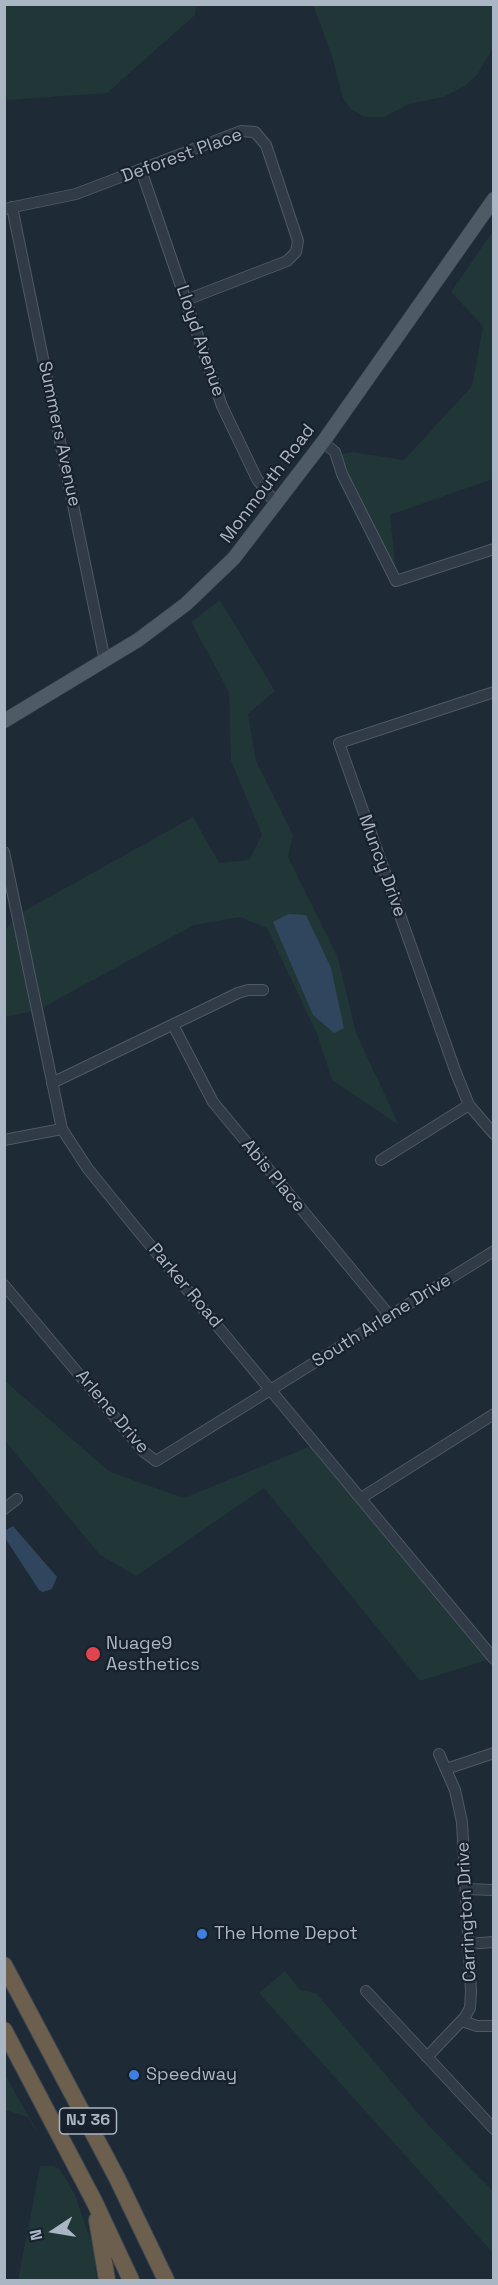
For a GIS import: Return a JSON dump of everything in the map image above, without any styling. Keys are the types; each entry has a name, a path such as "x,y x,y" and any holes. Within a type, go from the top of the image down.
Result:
{"highway":[{"name":"NJ 36","path":"4,1965 117,2178 166,2280"},
{"name":"NJ 36","path":"4,2030 94,2201 131,2280"},
{"path":"94,2201 107,2280"}],"main road":[{"name":"Monmouth Road","path":"4,721 105,661 158,626 213,580 276,504 323,442 494,199"}],"street":[{"name":"Deforest Place","path":"8,208 76,194 241,131 255,132 266,146 297,241 296,252 287,261 186,300"},
{"name":"Lloyd Avenue","path":"141,170 212,380 257,479 276,504"},
{"name":"Summers Avenue","path":"8,208 105,661"},
{"path":"323,442 335,452 342,474 396,581 494,549"},
{"path":"328,738 339,743 494,692"},
{"name":"Muncy Drive","path":"339,743 469,1105 494,1134"},
{"name":"Parker Road","path":"4,852 62,1129 88,1169 494,1659"},
{"path":"52,1083 238,993 263,990"},
{"name":"Abis Place","path":"173,1025 218,1110 390,1317"},
{"path":"381,1160 469,1105"},
{"path":"4,1140 62,1129"},
{"name":"South Arlene Drive","path":"271,1390 494,1251"},
{"name":"Arlene Drive","path":"4,1285 151,1459 159,1461 167,1457 271,1390"},
{"path":"362,1498 494,1414"},
{"path":"4,1509 17,1499"},
{"path":"446,1769 494,1753"},
{"name":"Carrington Drive","path":"427,2057 462,2021 470,2008 462,1822 455,1790 439,1754"},
{"path":"466,1889 494,1890"},
{"path":"467,1944 494,1942"},
{"path":"366,1991 494,2129"},
{"path":"462,2021 477,2026 494,2026"}],"green space":[{"path":"4,5 196,5 195,15 107,93 7,100 4,91"},
{"path":"313,5 493,5 493,48 477,75 465,86 443,97 409,104 384,117 365,117 351,109 343,98 332,56"},
{"path":"493,231 493,479 390,515 397,580 337,455 353,452 404,460 472,386 483,326 451,292"},
{"path":"220,600 275,691 248,714 256,761 293,835 288,857 338,958 356,1033 399,1125 332,1080 317,1034 267,928 240,917 194,925 38,1010 5,1017 5,930 17,915 193,817 219,863 249,860 262,835 231,761 229,692 191,622"},
{"path":"4,1380 110,1472 184,1498 321,1442 493,1647 493,1658 420,1681 264,1488 136,1576 100,1555 5,1441"},
{"path":"285,1971 300,1990 316,1993 430,2127 493,2191 493,2253 259,1993"},
{"path":"4,2073 43,2143 28,2117 5,2110"},
{"path":"40,2166 53,2166 60,2169 75,2195 93,2247 97,2280 18,2280"}],"water":[{"path":"288,914 306,915 331,968 344,1028 334,1033 313,1015 273,922"},
{"path":"13,1526 57,1577 52,1589 43,1592 39,1590 5,1538 6,1530"}],"place":[{"name":"Nuage9 Aesthetics","path":"93,1654"},
{"name":"The Home Depot","path":"202,1934"},
{"name":"Speedway","path":"134,2075"}]}
